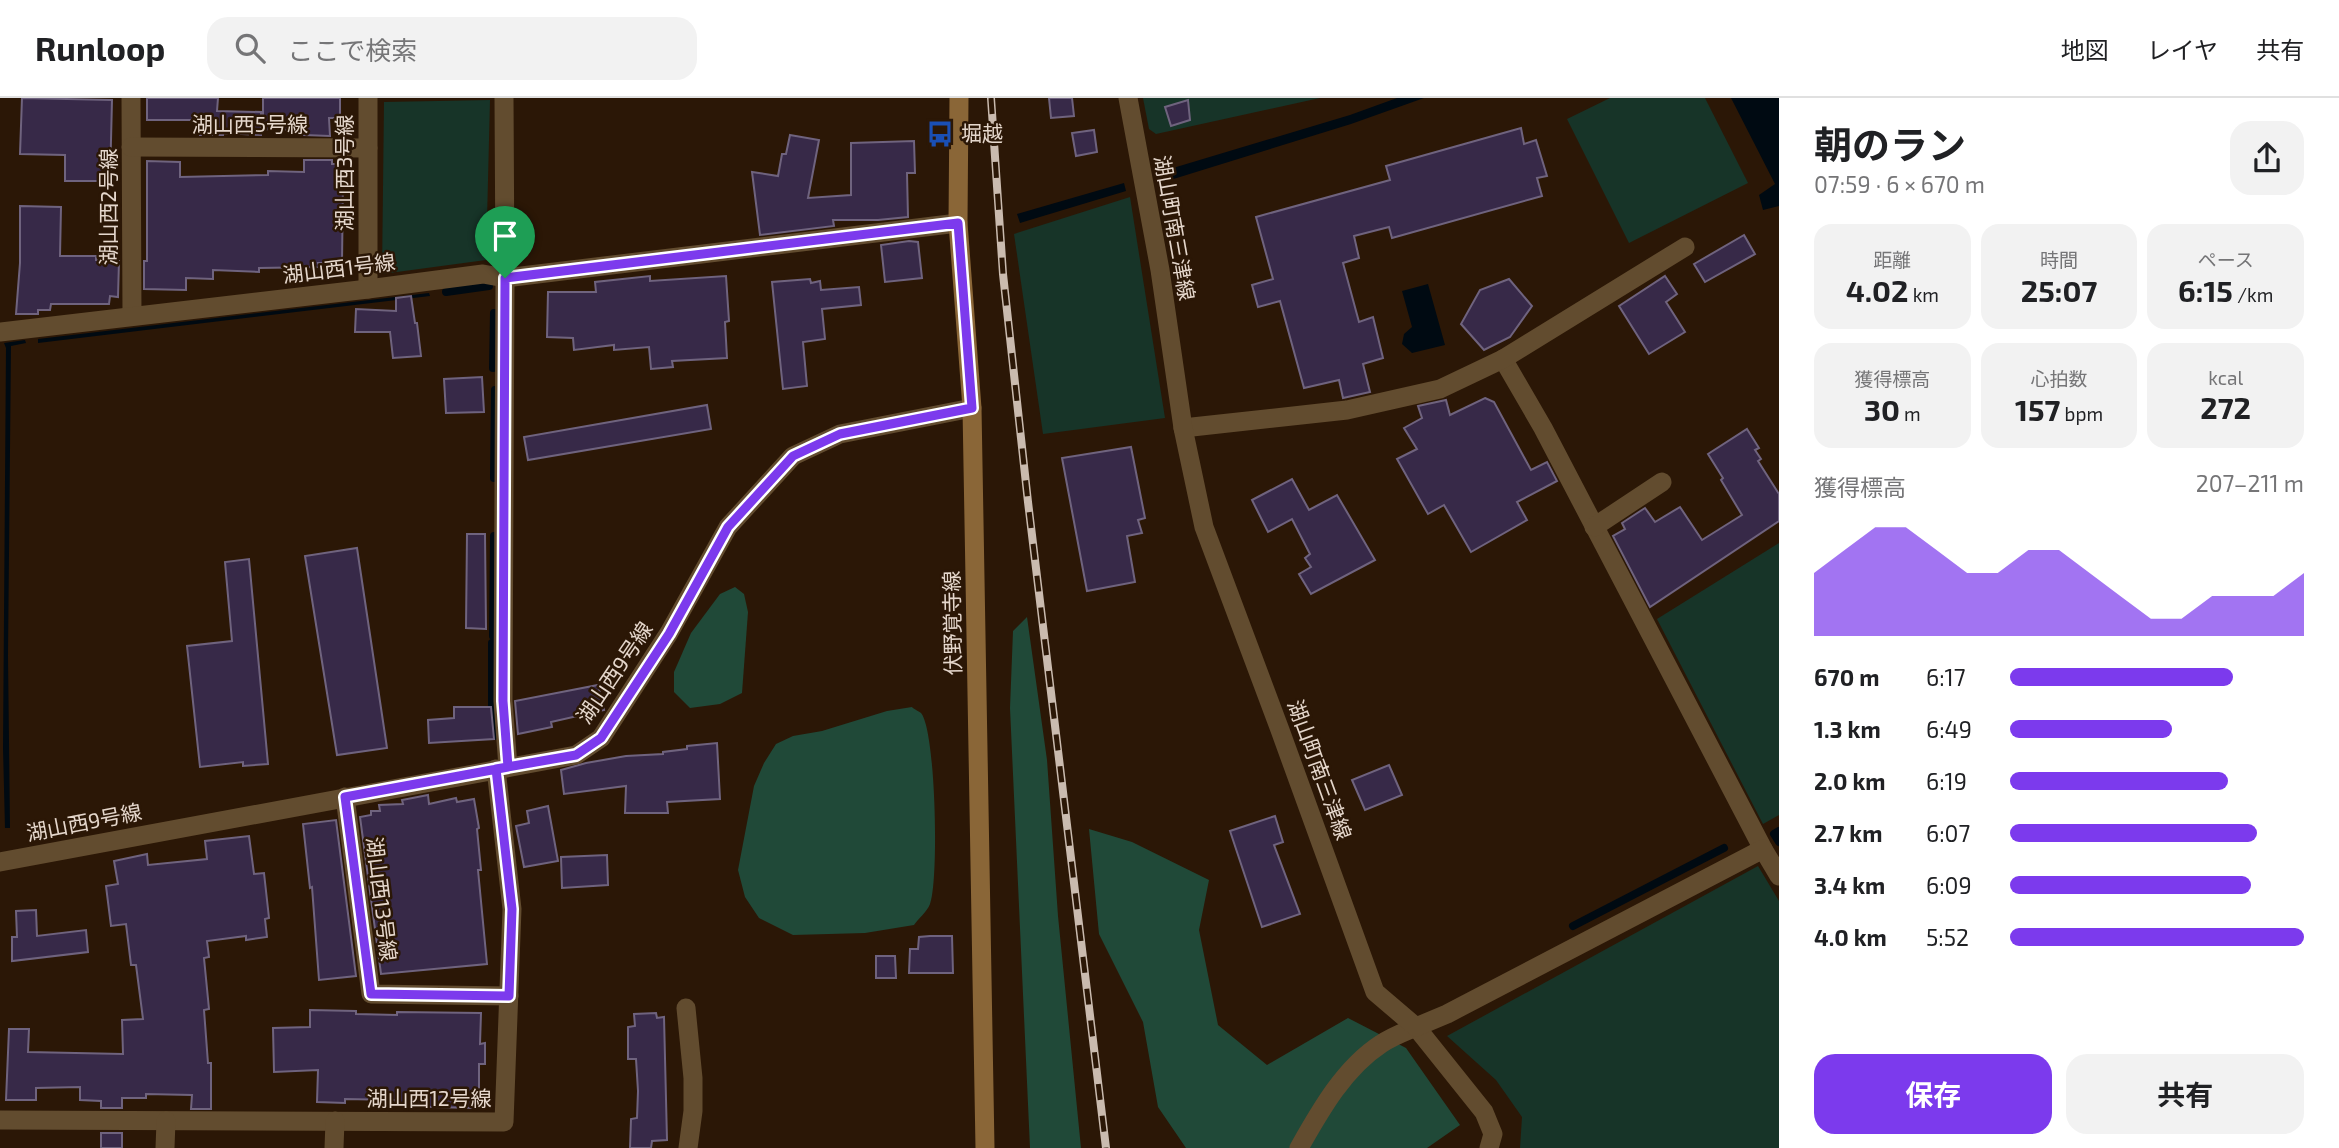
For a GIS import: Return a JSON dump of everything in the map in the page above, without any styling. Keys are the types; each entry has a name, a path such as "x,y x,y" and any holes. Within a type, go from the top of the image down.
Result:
{"main road":[{"name":"伏野覚寺線","path":"959,98 958,223 972,408 985,1148"}],"street":[{"name":"湖山西2号線","path":"131,98 132,316"},
{"name":"湖山西3号線","path":"368,98 368,289"},
{"path":"503,98 505,278"},
{"name":"湖山町南三津線","path":"1128,98 1160,270 1183,428 1204,527 1375,992 1416,1027 1484,1112 1493,1134 1489,1148"},
{"name":"湖山西5号線","path":"131,148 368,148"},
{"name":"湖山西1号線","path":"0,332 483,274 505,278 958,223"},
{"path":"1183,428 1347,410 1440,389 1503,359 1685,247"},
{"name":"湖山西12号線","path":"0,1120 504,1122 512,909 502,768 505,278"},
{"path":"1503,359 1779,876"},
{"name":"湖山西9号線","path":"0,862 576,755 601,738 669,634 728,527 793,456 840,434 972,408"},
{"path":"1594,527 1662,482"},
{"name":"湖山西13号線","path":"345,797 371,994 509,996"},
{"path":"1299,1148 1319,1114 1357,1062 1382,1043 1447,1014 1763,849"},
{"path":"686,1008 693,1089 688,1148"},
{"path":"165,1148 166,1121"},
{"path":"334,1148 335,1121"}],"green space":[{"path":"1143,98 1320,98 1156,134 1149,129"},
{"path":"1610,98 1705,98 1748,183 1629,243 1567,119"},
{"path":"490,100 486,260 382,274 384,102"},
{"path":"1130,197 1165,418 1043,434 1014,234"},
{"path":"1779,543 1779,815 1763,824 1657,619"},
{"path":"735,587 744,594 748,612 742,693 720,704 690,708 674,692 674,672 691,633 720,594"},
{"path":"1027,617 1047,760 1058,916 1081,1148 1030,1148 1010,708 1013,631"},
{"path":"912,707 921,713 926,725 933,775 933,890 927,910 914,925 865,933 793,935 759,918 745,897 738,870 754,786 776,744 793,736"},
{"path":"1089,829 1132,842 1209,880 1199,930 1218,1025 1267,1065 1348,1018 1406,1048 1460,1125 1427,1148 1186,1148 1158,1107 1143,1022 1099,934"},
{"path":"1758,866 1779,901 1779,1148 1520,1148 1522,1117 1496,1080 1447,1036"}],"shaded area":[{"path":"1397,98 1424,98 1351,124 1167,181 1163,171 1350,115"},
{"path":"1731,98 1779,98 1779,206 1763,210 1759,195 1775,184"},
{"path":"1124,183 1126,191 1020,223 1017,214"},
{"path":"1428,284 1445,345 1412,353 1402,344 1404,334 1412,327 1402,291"},
{"path":"429,293 430,296 38,343 38,339"},
{"path":"25,340 26,343 11,346 8,656 10,828 5,828 4,343"}],"building":[{"path":"22,98 112,100 110,181 65,181 65,155 20,154"},
{"path":"147,98 218,98 217,111 261,112 261,135 200,135 199,120 147,120"},
{"path":"263,98 340,98 340,118 329,118 330,136 304,135 304,131 263,129"},
{"path":"1049,98 1072,98 1074,116 1051,118"},
{"path":"1188,100 1190,120 1171,126 1165,107"},
{"path":"1521,128 1524,144 1536,140 1547,176 1537,178 1542,196 1392,238 1389,227 1354,236 1359,258 1343,263 1359,322 1373,317 1383,358 1363,364 1370,392 1343,398 1339,380 1304,388 1280,301 1258,307 1252,285 1273,279 1256,217 1390,180 1386,166"},
{"path":"1094,130 1097,152 1076,156 1072,133"},
{"path":"790,135 819,140 808,198 851,195 851,143 914,141 915,173 907,173 908,217 833,220 834,226 760,235 752,172 778,176 782,154 786,154"},
{"path":"304,160 332,160 332,164 340,164 340,180 343,180 342,263 318,263 319,267 259,268 259,272 213,270 213,279 186,278 186,290 144,289 144,261 147,261 147,161 180,162 180,177 268,175 268,171 304,172"},
{"path":"20,206 61,207 60,256 96,256 96,260 119,261 118,297 110,296 109,304 51,304 50,310 38,310 38,314 16,314 20,263"},
{"path":"1744,235 1755,254 1705,282 1694,264"},
{"path":"918,242 922,278 885,282 881,245"},
{"path":"650,276 650,281 726,276 729,321 725,322 727,358 672,361 673,367 651,369 649,347 614,350 614,345 574,350 573,338 547,337 548,292 596,292 595,282"},
{"path":"1665,276 1677,294 1666,302 1685,332 1649,354 1619,306"},
{"path":"810,279 811,283 820,281 821,290 859,287 861,305 822,309 825,339 803,342 807,386 783,389 772,282"},
{"path":"1509,279 1532,306 1510,337 1484,350 1461,324 1480,290"},
{"path":"411,296 421,356 393,358 390,332 355,332 356,309 396,311 396,298"},
{"path":"482,377 484,412 446,413 444,379"},
{"path":"1485,398 1494,402 1531,470 1547,462 1557,481 1517,502 1527,520 1471,552 1444,505 1428,514 1397,459 1417,449 1404,428 1422,418 1418,406 1446,400 1450,415"},
{"path":"707,405 711,429 528,460 524,437"},
{"path":"1747,429 1759,448 1755,450 1761,459 1758,461 1779,494 1779,521 1650,607 1613,536 1625,529 1622,523 1645,508 1655,522 1680,507 1702,540 1742,515 1708,454"},
{"path":"1131,447 1145,518 1138,520 1142,533 1127,536 1135,582 1087,591 1062,458"},
{"path":"1292,479 1309,510 1337,495 1375,560 1311,594 1299,574 1311,567 1305,558 1310,554 1292,519 1268,532 1252,500"},
{"path":"467,534 485,534 486,629 466,628"},
{"path":"357,548 387,748 337,755 305,556"},
{"path":"249,559 268,764 243,766 243,762 200,767 187,646 232,641 225,562"},
{"path":"598,685 604,710 551,722 552,727 518,734 515,701"},
{"path":"454,707 491,707 494,739 429,743 428,720 454,718"},
{"path":"717,743 720,799 667,802 668,813 625,813 626,786 564,794 561,770 626,756 663,754 687,749 687,746"},
{"path":"1389,765 1402,795 1365,810 1352,780"},
{"path":"428,795 429,804 456,798 457,802 474,799 479,828 481,870 478,870 487,964 381,974 360,817 371,815 371,811 380,811 379,805 403,804 402,800"},
{"path":"548,806 558,861 524,867 516,826 529,823 527,811"},
{"path":"1275,816 1283,842 1274,845 1300,914 1262,927 1230,831"},
{"path":"336,820 356,976 319,980 312,887 310,888 303,824"},
{"path":"249,836 254,874 264,873 269,918 265,919 267,937 246,940 246,936 207,941 209,957 204,958 209,1009 204,1010 208,1063 211,1063 211,1109 191,1109 192,1095 146,1094 146,1098 122,1098 122,1108 101,1108 101,1101 80,1100 80,1087 36,1088 36,1100 6,1100 9,1029 29,1029 28,1052 123,1054 122,1020 143,1019 136,965 131,965 126,924 111,926 106,886 118,884 114,861 147,854 148,865 207,859 205,841"},
{"path":"607,855 608,885 562,888 561,857"},
{"path":"36,910 37,936 86,930 88,952 12,961 12,937 17,937 16,911"},
{"path":"952,936 953,973 909,973 910,949 918,949 919,937"},
{"path":"876,956 895,956 896,978 876,978"},
{"path":"310,1010 397,1015 397,1012 481,1013 480,1044 485,1043 485,1064 479,1064 479,1094 472,1094 472,1108 395,1106 395,1100 345,1099 345,1103 317,1102 318,1070 274,1072 273,1028 310,1027"},
{"path":"656,1013 657,1018 664,1017 667,1140 652,1141 651,1148 630,1148 631,1119 637,1118 638,1091 636,1059 628,1059 628,1027 635,1026 634,1014"},
{"path":"101,1133 122,1133 122,1148 101,1148"}],"waterway":[{"path":"446,292 489,286"},
{"path":"493,368 494,313"},
{"path":"494,478 495,390"},
{"path":"493,636 494,536"},
{"path":"492,643 492,713"},
{"path":"493,718 494,736"},
{"path":"1779,831 1774,834 1779,842"},
{"path":"1573,926 1724,848"}],"railway":[{"path":"991,98 1003,274 1106,1148"}],"place":[{"name":"堀越","path":"940,134"}],"route":[{"path":"505,278 503,701 508,767 345,797 371,994 509,996 512,909 496,769 576,755 601,738 669,634 728,527 793,456 840,434 972,408 958,223 505,278"}]}
